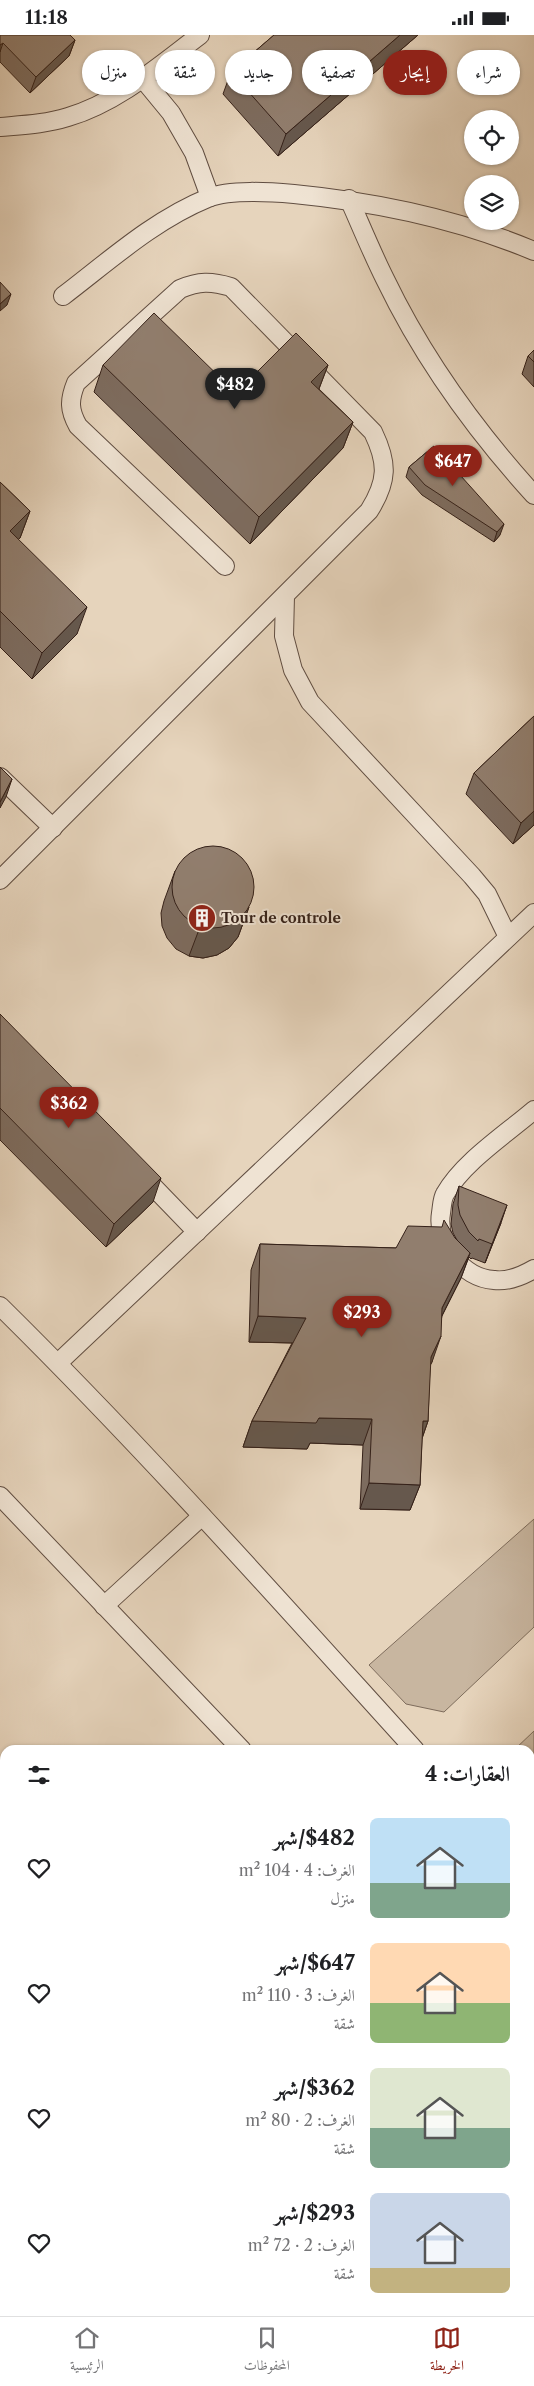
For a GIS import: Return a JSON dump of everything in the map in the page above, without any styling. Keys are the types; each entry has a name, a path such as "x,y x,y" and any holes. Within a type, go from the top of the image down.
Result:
{"lane":[{"path":"145,78 200,35"},
{"path":"145,80 171,113 194,153 210,197"},
{"path":"0,127 34,124 67,117 99,105 116,95"},
{"path":"63,296 168,217 210,197 259,191 349,199 435,217 534,251"},
{"path":"349,199 385,281 429,359 480,432 533,491"},
{"path":"0,880 370,511 381,493 385,472 382,451 373,432 231,287 214,282 196,283 180,289 76,383 70,397 71,413 78,426 226,566"},
{"path":"285,596 284,636 293,670 310,702 472,876 486,894 508,937"},
{"path":"0,777 53,827"},
{"path":"58,1363 534,913"},
{"path":"534,1110 460,1173 444,1196 439,1224 448,1251 467,1271 494,1281 521,1277 534,1269"},
{"path":"125,1158 197,1232"},
{"path":"0,1306 58,1363 202,1516 345,1670 411,1745"},
{"path":"0,1497 237,1745"},
{"path":"104,1606 202,1516"}],"shaded area":[{"path":"534,1519 534,1627 444,1712 406,1704 369,1665"},
{"path":"534,1731 534,1745 519,1745"}],"building":[{"path":"0,35 70,35 75,40 36,77 3,43 0,45"},
{"path":"274,35 400,35 373,58 373,50 302,50 302,95 331,95 286,134 251,95 292,95 292,50 257,50"},
{"path":"0,282 11,294 0,304"},
{"path":"154,313 236,393 296,333 328,365 311,382 353,422 259,517 103,365"},
{"path":"534,350 534,362 528,356"},
{"path":"434,446 504,524 497,532 425,485 409,467"},
{"path":"0,482 30,511 10,531 87,607 42,653 0,611"},
{"path":"534,716 534,811 521,823 474,773"},
{"path":"0,767 12,779 0,802"},
{"path":"213,846 229,849 242,858 251,871 254,887 251,903 242,916 229,925 213,928 197,925 184,916 175,903 172,887 175,871 184,858 197,849"},
{"path":"0,1014 161,1178 114,1224 0,1108"},
{"path":"459,1186 507,1205 492,1244 479,1239 478,1241 469,1232 460,1215 458,1205"},
{"path":"444,1220 455,1238 470,1253 442,1308 441,1336 431,1357 428,1421 423,1421 420,1485 369,1483 372,1419 319,1418 316,1423 252,1421 306,1318 258,1316 260,1244 396,1248 408,1226 442,1227"}],"place":[{"name":"Tour de controle","path":"202,918"}]}
